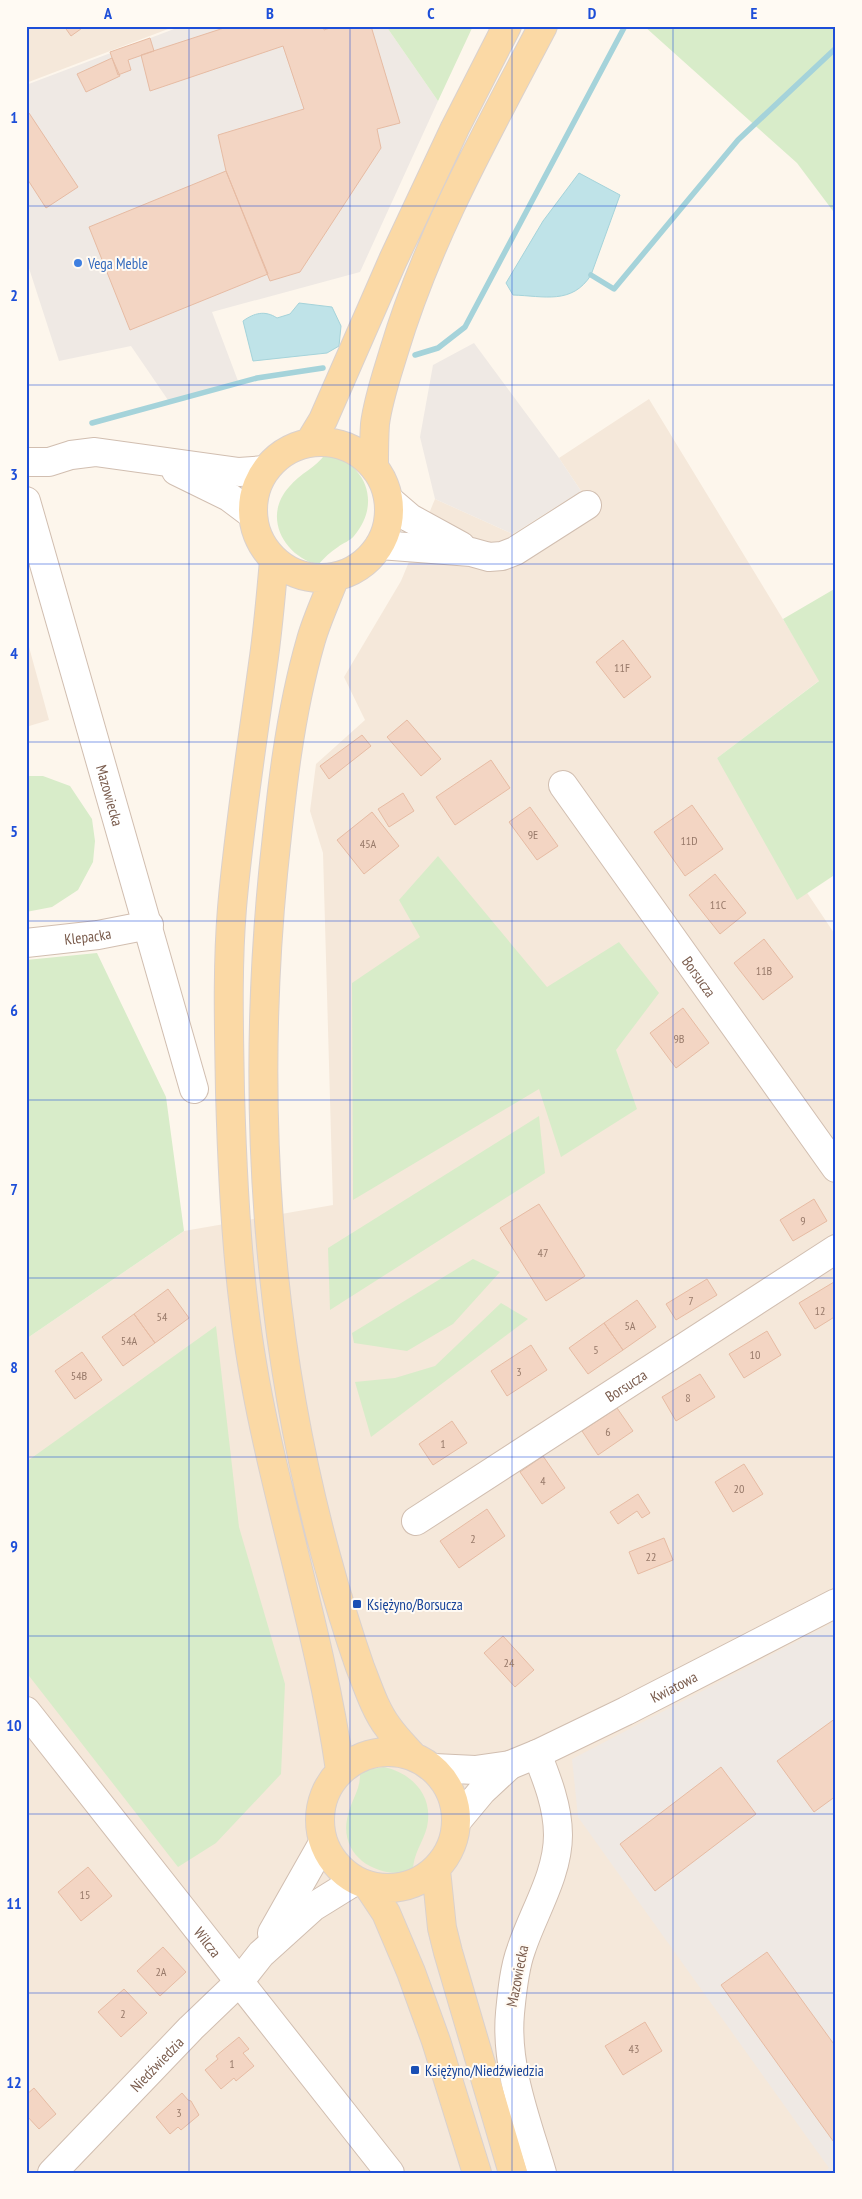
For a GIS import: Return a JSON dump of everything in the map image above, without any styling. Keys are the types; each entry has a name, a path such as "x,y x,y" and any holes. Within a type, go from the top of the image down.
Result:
{"main road":[{"path":"309,443 323,420 393,260 455,128 507,26"},
{"path":"374,466 375,423 388,369 406,311 430,253 483,142 543,26"},
{"path":"309,443 330,443 351,448 374,466 384,482 389,500 388,523 380,545 361,566 335,577 319,579 302,576 287,570 274,560 263,547 256,532 252,515 255,492 265,470 284,452 309,443"},
{"path":"274,560 264,662 249,759 232,909 228,1015 233,1182 244,1308 257,1392 268,1452 319,1663 340,1770"},
{"path":"335,577 314,632 298,692 285,760 268,920 264,1032 264,1116 276,1295 297,1430 317,1522 345,1625 369,1690 387,1727 451,1792 457,1821 451,1847 436,1870 422,1881 404,1887 386,1889 361,1884"},
{"path":"423,1762 393,1751 374,1752 356,1759 340,1770 325,1792 321,1808 319,1817 322,1843 330,1858 341,1871 361,1884 386,1913 411,1972 436,2041 477,2173"},
{"path":"436,1870 442,1928 448,1952 513,2173"}],"street":[{"path":"26,462 49,462 71,455 95,452 239,472 265,470"},
{"path":"159,462 229,498 252,515"},
{"path":"389,500 410,518 471,552"},
{"name":"Mazowiecka","path":"26,501 194,1089"},
{"path":"380,545 502,556 515,551 587,505"},
{"name":"Borsucza","path":"563,785 836,1168"},
{"name":"Klepacka","path":"26,943 98,935 148,926"},
{"name":"Borsucza","path":"416,1521 836,1248"},
{"name":"Kwiatowa","path":"423,1762 475,1770 510,1766 626,1711 836,1603"},
{"name":"Wilcza","path":"26,1711 390,2173"},
{"name":"Mazowiecka","path":"537,1754 548,1782 558,1834 554,1864 520,1953 510,2016 511,2051 517,2089 542,2173"},
{"name":"Kwiatowa","path":"457,1821 482,1791 510,1766"},
{"name":"Niedźwiedzia","path":"261,1954 322,1843"},
{"name":"Niedźwiedzia","path":"52,2173 191,2028 239,1982 261,1954 313,1906 361,1884"}],"shaded area":[{"path":"26,26 176,26 26,83"},
{"path":"182,26 386,26 438,101 360,272 212,312 238,381 170,403 131,346 59,361 26,259 26,85"},
{"path":"474,343 559,458 581,491 513,534 435,499 420,437 433,365"},
{"path":"649,399 820,680 717,758 836,936 836,2173 26,2173 26,1339 184,1231 333,1205 323,853 310,811 316,764 365,720 344,677 401,581 435,499 513,534 581,491 559,458"},
{"path":"26,636 49,720 26,727"},
{"path":"836,1621 836,2173 823,2173 829,2168 578,1817 572,1759"}],"green space":[{"path":"386,26 473,26 438,101"},
{"path":"644,26 836,26 836,215 797,163"},
{"path":"326,453 340,458 360,475 366,486 368,498 367,511 354,536 332,551 318,565 295,553 287,544 277,522 277,511 281,499 289,487 318,463"},
{"path":"836,588 836,874 797,900 717,758 819,681 783,619"},
{"path":"26,776 43,776 70,786 92,819 95,841 93,862 78,890 52,907 26,912"},
{"path":"438,856 547,987 619,942 659,993 616,1050 637,1109 561,1157 539,1089 353,1200 352,983 420,937 399,900"},
{"path":"97,953 166,1097 184,1231 26,1339 26,960"},
{"path":"539,1116 545,1173 330,1310 328,1248"},
{"path":"473,1259 500,1272 453,1324 407,1351 354,1343 352,1333"},
{"path":"501,1303 528,1319 371,1437 355,1382 395,1378 435,1366"},
{"path":"216,1326 239,1527 285,1684 281,1774 216,1843 178,1867 26,1672 26,1462"},
{"path":"384,1767 412,1780 424,1796 427,1805 427,1827 416,1853 413,1871 387,1872 374,1868 363,1862 349,1842 346,1830 348,1815 358,1789 360,1771"}],"water":[{"path":"579,173 620,195 591,275 583,285 566,295 546,297 513,295 506,283 543,221"},
{"path":"299,303 332,307 341,326 339,346 327,353 253,361 243,321 251,316 264,313 277,318 290,314"}],"building":[{"path":"64,26 85,26 71,36"},
{"path":"230,26 323,26 324,30 336,26 371,26 400,123 377,129 381,148 300,272 270,281 226,171 218,135 304,109 283,46 150,91 141,55"},
{"path":"150,38 154,51 128,60 131,70 118,75 110,52"},
{"path":"112,58 120,76 86,92 77,74"},
{"path":"29,113 78,187 46,208 26,177 26,115"},
{"path":"226,171 268,274 130,330 89,227"},
{"path":"623,640 651,677 624,698 596,662"},
{"path":"407,720 441,759 421,776 387,737"},
{"path":"362,735 371,746 329,779 320,766"},
{"path":"491,760 510,788 455,825 436,797"},
{"path":"403,793 414,811 389,827 378,809"},
{"path":"692,805 723,849 685,876 654,832"},
{"path":"530,807 558,846 537,860 509,822"},
{"path":"372,812 399,846 364,874 337,840"},
{"path":"715,874 746,913 720,934 689,895"},
{"path":"764,939 793,977 763,1000 734,963"},
{"path":"683,1008 709,1043 676,1068 650,1033"},
{"path":"814,1199 827,1221 793,1241 780,1220"},
{"path":"539,1204 585,1276 546,1301 500,1228"},
{"path":"707,1279 717,1295 676,1320 666,1304"},
{"path":"834,1282 836,1316 815,1329 799,1303"},
{"path":"168,1289 189,1318 155,1343 134,1314"},
{"path":"637,1300 656,1327 623,1350 604,1323"},
{"path":"134,1314 155,1343 123,1366 102,1337"},
{"path":"604,1323 623,1350 588,1374 569,1348"},
{"path":"767,1331 781,1355 744,1378 729,1354"},
{"path":"531,1345 547,1370 507,1396 491,1371"},
{"path":"82,1352 102,1380 75,1399 55,1371"},
{"path":"700,1374 715,1397 676,1421 662,1397"},
{"path":"617,1408 633,1431 598,1455 582,1431"},
{"path":"452,1421 467,1443 433,1465 419,1444"},
{"path":"543,1456 565,1488 542,1504 520,1472"},
{"path":"744,1464 763,1494 733,1512 715,1482"},
{"path":"638,1494 650,1513 642,1518 637,1511 618,1524 610,1512"},
{"path":"487,1509 505,1536 459,1568 440,1541"},
{"path":"664,1538 673,1560 638,1574 629,1552"},
{"path":"503,1636 534,1670 515,1687 484,1653"},
{"path":"836,1718 836,1796 814,1812 777,1761"},
{"path":"721,1767 756,1814 655,1891 620,1844"},
{"path":"88,1867 112,1896 81,1921 58,1892"},
{"path":"163,1947 186,1972 160,1996 137,1971"},
{"path":"767,1952 836,2047 836,2145 721,1985"},
{"path":"124,1989 147,2013 121,2037 98,2012"},
{"path":"645,2022 662,2051 623,2075 605,2046"},
{"path":"239,2037 249,2049 243,2053 254,2066 236,2081 234,2078 221,2089 205,2070 218,2059 216,2056"},
{"path":"34,2088 56,2114 39,2129 26,2115 26,2095"},
{"path":"182,2093 191,2101 199,2115 181,2130 178,2127 170,2134 156,2117"}],"waterway":[{"path":"415,355 438,348 465,327 625,26"},
{"path":"591,275 614,289 738,140 836,48"},
{"path":"92,423 257,378 323,368"}],"place":[{"name":"Vega Meble","path":"78,263"},
{"name":"Księżyno/Borsucza","path":"357,1604"},
{"name":"Księżyno/Niedźwiedzia","path":"415,2070"}]}
